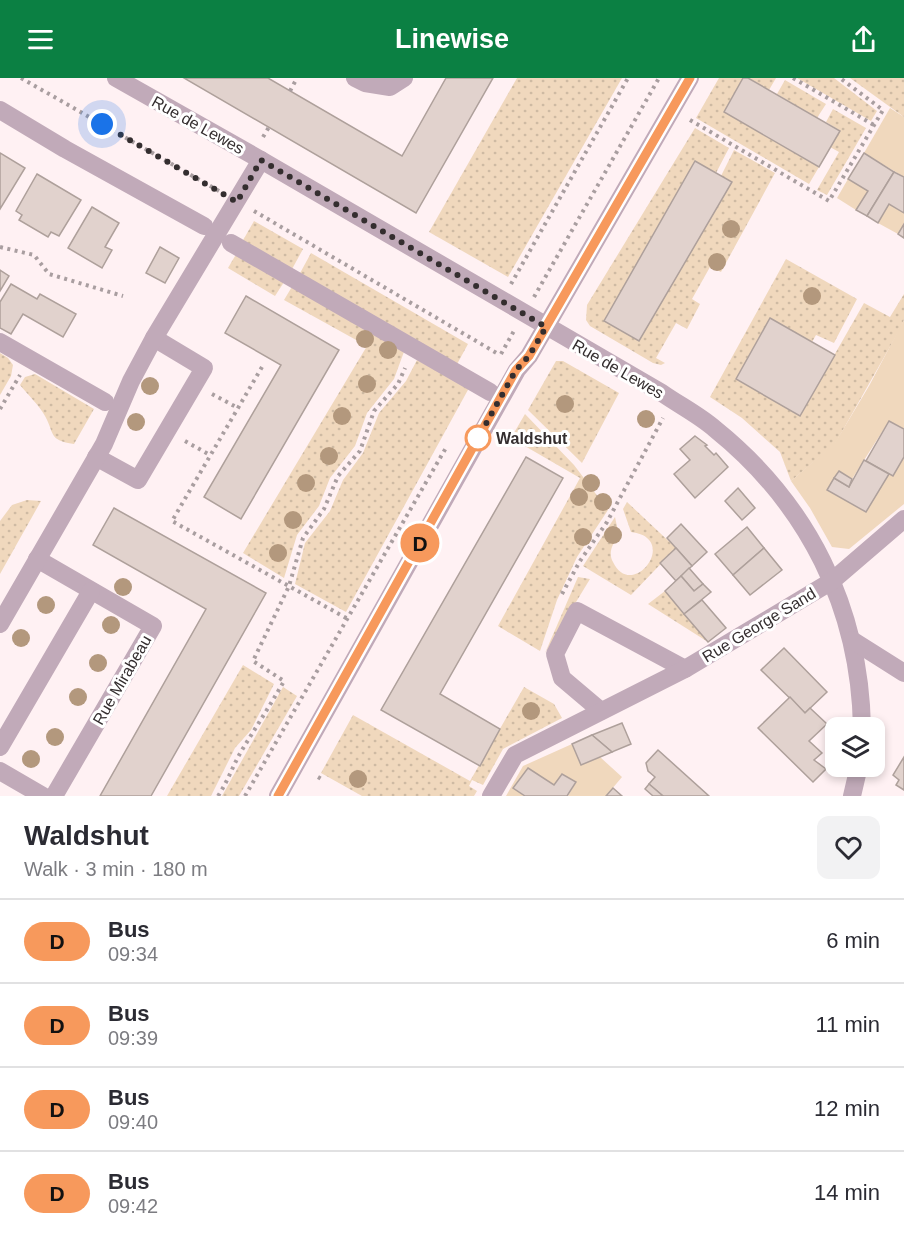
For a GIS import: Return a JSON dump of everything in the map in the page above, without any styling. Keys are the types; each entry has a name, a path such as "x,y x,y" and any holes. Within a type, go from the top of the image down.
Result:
{"street":[{"name":"Rue de Lewes","path":"116,78 261,151 546,327 662,393 714,428 747,457 780,494 806,529 832,581 852,640 860,680 862,717"},
{"path":"355,78 364,83 390,87 404,78"},
{"path":"278,796 516,370 529,356 690,78"},
{"path":"0,110 204,226"},
{"path":"0,624 96,457 131,381 154,338 237,202 261,151"},
{"path":"231,243 486,389"},
{"path":"96,457 138,480 204,368 154,338"},
{"path":"0,342 105,402"},
{"name":"Rue George Sand","path":"491,796 515,755 685,669 832,581 904,519"},
{"name":"Rue Mirabeau","path":"38,559 153,626 54,796"},
{"path":"0,747 91,591"},
{"name":"Rue George Sand","path":"601,711 562,678 555,654 577,611 685,669"},
{"path":"852,640 904,673"},
{"path":"0,771 43,796"},
{"path":"852,796 856,777"}],"path":[{"path":"21,78 500,355"},
{"path":"290,91 297,78"},
{"path":"511,285 628,78"},
{"path":"531,301 659,78"},
{"path":"793,78 874,125"},
{"path":"688,119 829,201 883,110 840,78"},
{"path":"261,151 269,127"},
{"path":"0,247 34,255 49,274 123,296"},
{"path":"486,389 500,355 516,326"},
{"path":"218,796 241,751 261,722 284,681 253,661 289,586 303,538 324,509 338,476 360,451 374,411 398,384 414,348"},
{"path":"0,409 29,358"},
{"path":"262,367 172,521 348,618"},
{"path":"195,384 238,408"},
{"path":"559,604 577,567 607,522 666,414"},
{"path":"167,432 210,455"},
{"path":"245,796 451,440"},
{"path":"318,777 323,780"}],"shaded area":[{"path":"517,78 622,78 508,277 429,232"},
{"path":"719,78 743,78 724,112 819,167 809,184 696,118"},
{"path":"748,78 776,78 769,90"},
{"path":"797,78 834,78 877,111 871,121"},
{"path":"850,78 904,78 904,117"},
{"path":"785,80 826,104 817,118 777,94"},
{"path":"890,108 904,117 904,177 864,153"},
{"path":"833,109 866,128 827,195 817,190 839,152 830,147 839,130 826,122"},
{"path":"695,128 729,148 716,173 695,161 604,321 721,176 734,150 775,173 721,272 710,267 692,299 700,304 687,329 676,323 656,358 665,363 661,365 653,363 590,326 586,320 587,305"},
{"path":"848,179 868,191 856,210 837,198"},
{"path":"889,204 904,213 904,224 898,234 878,223"},
{"path":"254,221 303,249 291,271 242,242"},
{"path":"238,251 286,279 275,296 228,268"},
{"path":"311,253 468,344 456,366 299,275"},
{"path":"786,259 857,299 834,343 816,335 812,342 770,318 736,379 800,415 864,303 890,317 904,294 904,320 900,329 835,444 791,481 780,452 742,418 710,397"},
{"path":"293,285 405,349 394,379 367,413 355,446 330,478 319,506 297,535 284,578 243,553 367,346 284,300"},
{"path":"904,320 904,429 889,421 852,479 839,471 828,490 866,512 889,474 893,476 904,457 904,504 849,549 832,547 810,508 791,481 835,443"},
{"path":"0,353 13,365 11,376 0,395"},
{"path":"417,360 469,388 346,612 295,584 305,543 330,511 343,480 363,453 379,413 406,381"},
{"path":"556,361 563,361 619,393 582,463 528,410"},
{"path":"35,374 94,409 74,444 56,438 43,412 20,385 25,377"},
{"path":"525,414 574,465 608,510 577,557 557,600 540,651 498,626 580,478 511,438"},
{"path":"27,500 41,501 0,574 0,521 12,505"},
{"path":"627,502 676,548 631,595 583,566 615,517 619,536 612,549 613,562 621,572 631,575 640,572 648,564 652,555 652,545 645,537 631,532 623,509"},
{"path":"578,577 590,579 545,653"},
{"path":"665,591 708,642 648,604"},
{"path":"243,665 274,684 251,730 235,748 211,796 167,796"},
{"path":"283,687 297,696 239,796 222,796"},
{"path":"524,687 554,704 562,718 503,749 483,785 472,780 469,786 477,791 474,796 362,796 321,773 353,715 470,781"},
{"path":"572,744 581,765 600,757 622,777 606,796 568,796 576,782 562,774 554,785 528,768 513,788 525,796 506,796 523,766"}],"building":[{"path":"184,78 268,78 402,156 446,78 493,78 416,213"},
{"path":"743,78 748,78 840,131 819,167 724,112"},
{"path":"0,153 25,168 0,209"},
{"path":"864,153 894,172 867,216 856,210 868,191 848,179"},
{"path":"695,161 732,182 639,341 604,321"},
{"path":"894,172 904,177 904,213 889,204 878,223 867,216"},
{"path":"37,174 81,200 59,236 51,232 48,237 19,220 22,215 16,211"},
{"path":"92,207 119,223 105,247 112,250 102,268 68,248"},
{"path":"904,224 904,238 898,234"},
{"path":"160,247 179,258 165,283 146,273"},
{"path":"0,270 9,276 0,291"},
{"path":"11,284 37,299 40,294 76,314 63,337 23,314 11,334 0,328 0,302"},
{"path":"246,296 339,350 241,519 204,497 281,365 225,333"},
{"path":"770,318 835,355 800,416 736,379"},
{"path":"889,421 904,429 904,457 893,476 866,461"},
{"path":"695,436 707,445 705,446 714,455 716,453 728,467 695,498 674,474 690,460 680,449"},
{"path":"526,457 563,478 440,694 500,729 480,766 381,710"},
{"path":"864,460 889,474 866,512 827,490 834,478 849,487"},
{"path":"839,471 852,479 849,487 834,478"},
{"path":"738,488 755,508 742,520 725,501"},
{"path":"114,508 266,593 151,796 100,796 206,609 93,545"},
{"path":"681,524 707,552 692,566 667,538"},
{"path":"747,527 764,548 733,575 715,554"},
{"path":"676,548 692,566 676,581 660,563"},
{"path":"764,548 782,570 750,595 733,575"},
{"path":"689,568 703,584 694,591 681,576"},
{"path":"681,576 694,591 703,584 711,592 684,614 665,591"},
{"path":"702,600 726,628 708,642 684,614"},
{"path":"784,648 827,692 805,713 761,670"},
{"path":"790,697 805,713 810,708 825,722 825,726 809,741 822,753 814,760 825,770 813,782 758,728"},
{"path":"622,723 631,744 612,752 592,735"},
{"path":"592,735 612,752 581,765 572,744"},
{"path":"658,750 709,796 663,796 649,784 655,777 648,771 646,763"},
{"path":"904,757 904,790 896,785 899,780 893,775"},
{"path":"528,768 554,785 562,774 576,782 567,796 525,796 513,788"},
{"path":"649,784 663,796 653,796 645,789"},
{"path":"613,788 622,796 606,796"}],"bus line":[{"name":"D","path":"278,796 516,370 529,356 690,78"}],"place":[{"name":"Waldshut","path":"478,438"}],"route":[{"path":"102,124 237,202 261,160 546,327 529,356 516,370 478,438"}]}
